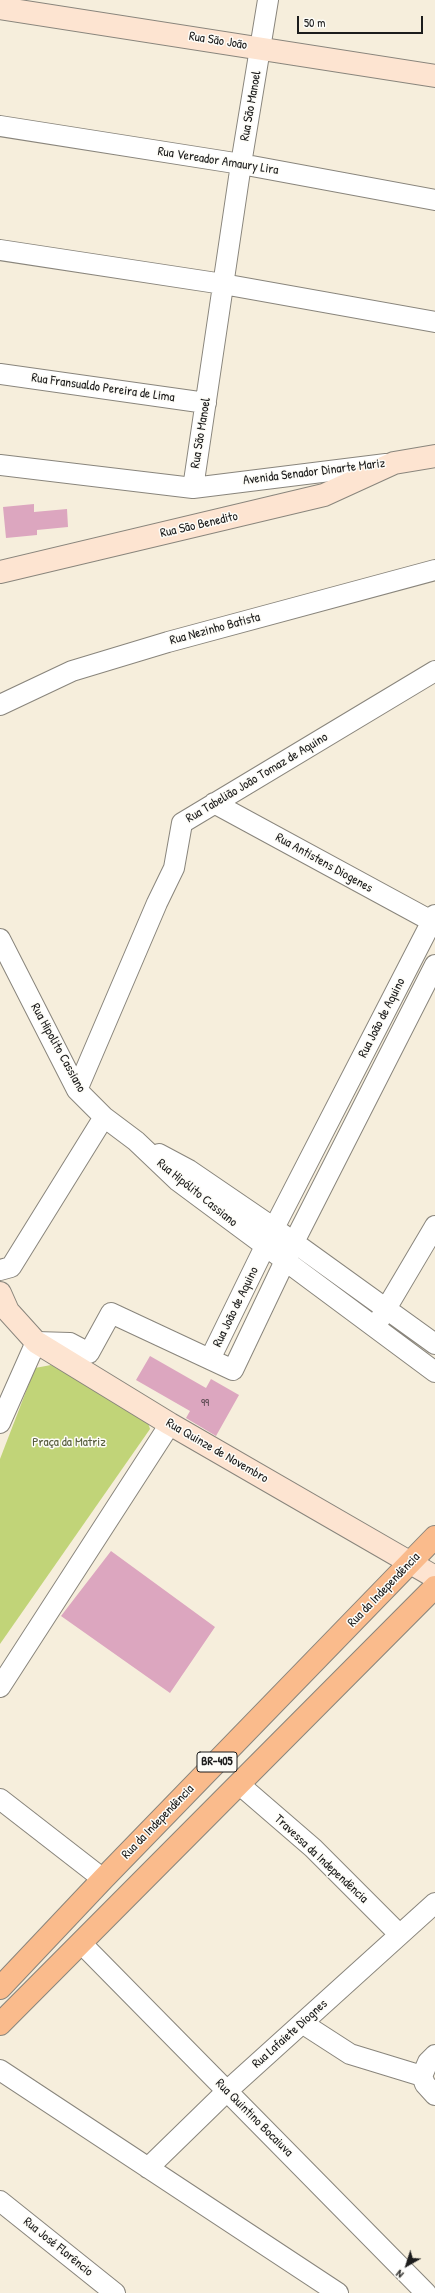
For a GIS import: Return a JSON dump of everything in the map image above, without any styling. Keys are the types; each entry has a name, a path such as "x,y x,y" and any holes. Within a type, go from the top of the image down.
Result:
{"highway":[{"name":"Rua da Independência","path":"0,1988 103,1879 435,1537"},
{"name":"BR-405","path":"0,2024 240,1785 435,1587"}],"main road":[{"name":"Rua São João","path":"0,8 435,76"},
{"name":"Avenida Senador Dinarte Mariz","path":"394,463 435,456"},
{"name":"Rua São Benedito","path":"0,572 324,495 394,463"},
{"name":"Rua Quinze de Novembro","path":"3,1304 36,1342 170,1424 435,1577"}],"street":[{"name":"Rua São Manoel","path":"193,488 241,164 268,0"},
{"name":"Rua Vereador Amaury Lira","path":"0,126 241,164 435,200"},
{"path":"0,250 223,284 435,322"},
{"name":"Rua Fransualdo Pereira de Lima","path":"0,374 206,402"},
{"name":"Avenida Senador Dinarte Mariz","path":"193,488 394,463"},
{"path":"0,465 193,488"},
{"name":"Rua Nezinho Batista","path":"0,705 72,671 168,642 435,570"},
{"name":"Rua Tabelião João Tomaz de Aquino","path":"78,1090 157,903 174,868 182,823 435,671"},
{"name":"Rua Antistens Diogenes","path":"214,803 434,920"},
{"name":"Rua João de Aquino","path":"434,920 274,1228 210,1360 233,1370 294,1242 435,965"},
{"name":"Rua Hipolito Cassiano","path":"0,939 78,1090 104,1117 136,1142"},
{"path":"0,1270 10,1267 104,1117"},
{"name":"Rua Hipólito Cassiano","path":"136,1142 189,1170 294,1242 435,1344"},
{"name":"Rua Hipólito Cassiano","path":"136,1142 178,1181 435,1372"},
{"path":"376,1327 435,1226"},
{"path":"0,1423 36,1342 70,1343 89,1353 111,1313 210,1360"},
{"path":"0,1687 170,1424"},
{"name":"Travessa da Independência","path":"240,1785 313,1848 400,1934"},
{"path":"0,1799 103,1879"},
{"name":"Rua Lafaiete Diognes","path":"148,2168 227,2090 435,1903"},
{"name":"Rua Quintino Bocaiuva","path":"81,1943 426,2293"},
{"path":"302,2023 350,2054 422,2076"},
{"path":"435,2055 428,2062 422,2076 425,2084 435,2095"},
{"path":"0,2070 338,2293"},
{"name":"Rua José Florêncio","path":"0,2201 115,2293"}],"green space":[{"name":"Praça da Matriz","path":"51,1365 147,1420 150,1429 0,1644 0,1459 35,1368"}],"building":[{"path":"34,504 34,512 67,509 68,527 37,530 37,535 6,538 3,507"},
{"path":"150,1356 206,1388 211,1379 239,1395 216,1436 186,1418 190,1411 136,1380"},
{"path":"111,1551 215,1627 170,1693 61,1616"}]}
